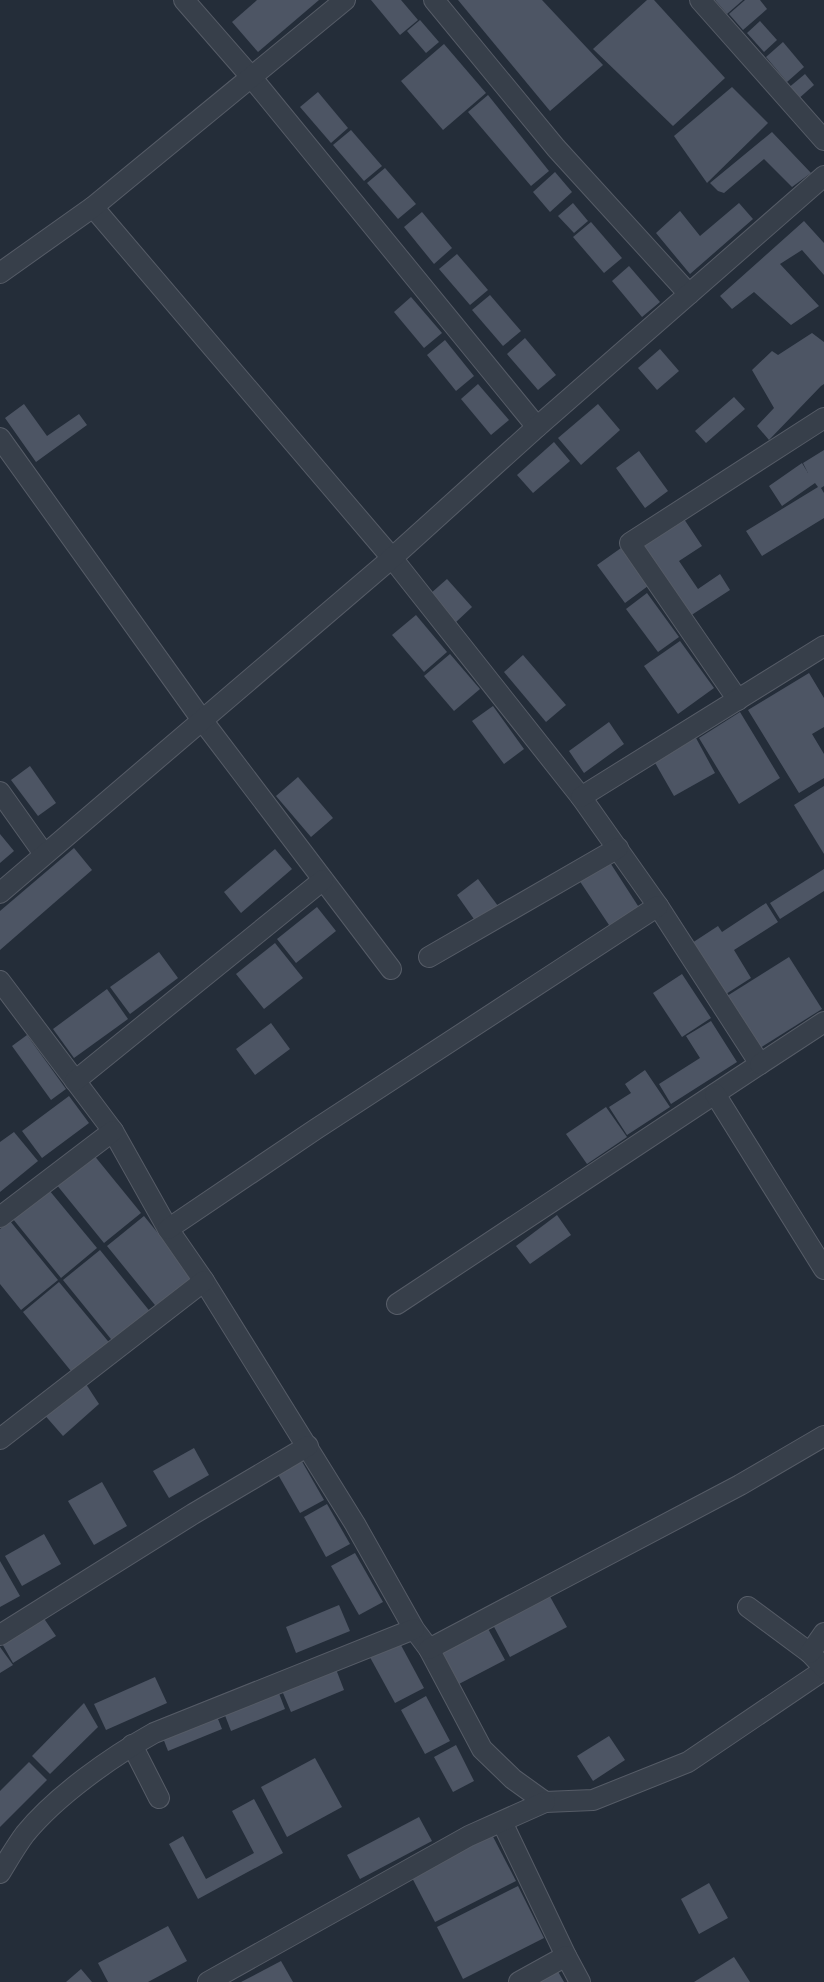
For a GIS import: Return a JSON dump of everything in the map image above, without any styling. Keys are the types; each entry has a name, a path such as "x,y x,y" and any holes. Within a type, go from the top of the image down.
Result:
{"street":[{"path":"184,0 252,78 536,427"},
{"path":"0,273 93,207 345,0"},
{"path":"434,0 556,148 689,294"},
{"path":"700,0 824,140"},
{"path":"0,893 392,558 536,427 824,176"},
{"path":"93,207 392,558 581,796 658,906 760,1064"},
{"path":"738,700 630,543 824,418"},
{"path":"0,438 202,720 391,969"},
{"path":"581,796 738,700 822,654"},
{"path":"0,792 44,854"},
{"path":"429,957 618,848"},
{"path":"75,1081 324,880"},
{"path":"168,1229 316,1129 658,906"},
{"path":"0,981 113,1132 168,1229 204,1281 355,1524 414,1629 429,1649 482,1749 513,1779 544,1802"},
{"path":"397,1304 824,1022"},
{"path":"715,1094 824,1269"},
{"path":"0,1217 113,1132"},
{"path":"0,1439 204,1281"},
{"path":"429,1649 740,1485 824,1436"},
{"path":"0,1635 193,1514 308,1446"},
{"path":"208,1982 469,1836 544,1802 593,1800 688,1762 824,1669 810,1653 748,1606"},
{"path":"0,1873 25,1834 57,1800 132,1745 154,1733 414,1629"},
{"path":"810,1653 824,1633"},
{"path":"132,1745 159,1798"},
{"path":"502,1822 580,1982"},
{"path":"519,1982 566,1956"}],"building":[{"path":"257,0 319,0 258,52 232,22"},
{"path":"371,0 401,0 418,20 400,35"},
{"path":"458,0 542,0 603,65 550,111"},
{"path":"647,0 654,0 725,78 673,126 593,49"},
{"path":"715,0 743,0 727,14"},
{"path":"745,0 760,0 767,9 743,30 729,14"},
{"path":"420,20 439,42 426,53 407,31"},
{"path":"760,21 777,40 764,52 747,33"},
{"path":"783,42 804,67 787,82 766,57"},
{"path":"444,44 486,93 443,130 401,81"},
{"path":"805,74 814,85 797,100 787,89"},
{"path":"732,87 768,123 707,183 674,136"},
{"path":"318,92 348,128 331,143 300,107"},
{"path":"488,95 549,171 531,186 468,112"},
{"path":"351,130 382,166 364,181 333,145"},
{"path":"772,132 811,173 792,187 764,159 724,193 718,191 710,183"},
{"path":"385,168 416,204 398,219 367,183"},
{"path":"555,172 572,192 550,212 533,192"},
{"path":"573,203 588,221 574,233 558,216"},
{"path":"739,203 753,219 690,274 656,233 680,211 700,236"},
{"path":"422,212 452,248 434,264 404,227"},
{"path":"804,221 824,243 824,275 802,250 780,264 819,306 791,325 754,292 732,309 720,296"},
{"path":"591,222 622,258 604,273 573,237"},
{"path":"457,254 488,290 470,305 439,269"},
{"path":"629,266 660,302 642,317 612,281"},
{"path":"490,295 521,331 503,346 472,310"},
{"path":"411,297 442,333 424,348 394,312"},
{"path":"812,333 824,342 824,384 769,440 757,426 774,408 752,370 772,351 778,355"},
{"path":"525,338 556,375 538,390 507,354"},
{"path":"445,340 474,376 456,391 427,355"},
{"path":"660,349 679,371 657,390 638,368"},
{"path":"478,384 509,420 491,435 461,399"},
{"path":"734,397 745,409 706,443 695,431"},
{"path":"24,404 47,436 79,414 87,425 36,462 5,418"},
{"path":"598,404 620,430 581,465 558,438"},
{"path":"554,442 570,461 533,493 517,475"},
{"path":"824,450 824,486 821,488 824,493 824,518 762,556 746,531 818,487 815,483 782,506 769,486 802,463 808,473 803,463"},
{"path":"639,451 668,491 645,508 616,468"},
{"path":"682,516 702,546 679,561 698,589 720,574 730,590 690,616 641,543"},
{"path":"621,548 648,586 625,603 597,565"},
{"path":"447,579 472,607 455,623 430,594"},
{"path":"647,593 679,637 658,652 626,609"},
{"path":"416,615 447,652 424,672 392,635"},
{"path":"680,641 714,688 678,714 644,666"},
{"path":"450,654 480,689 454,711 424,676"},
{"path":"523,655 566,705 546,722 504,672"},
{"path":"809,673 824,698 824,727 812,734 824,754 824,778 799,793 748,710"},
{"path":"493,706 524,749 504,764 472,721"},
{"path":"740,712 780,778 739,804 699,738"},
{"path":"609,722 624,744 584,773 569,751"},
{"path":"696,738 715,773 674,796 654,761"},
{"path":"30,766 56,803 38,816 11,780"},
{"path":"298,777 333,818 311,837 276,796"},
{"path":"824,786 824,854 794,805"},
{"path":"0,834 14,851 0,863"},
{"path":"74,848 92,870 0,950 0,911"},
{"path":"275,849 292,869 241,913 224,892"},
{"path":"609,861 640,909 611,928 579,880"},
{"path":"824,869 824,891 780,919 770,903"},
{"path":"478,879 498,906 476,922 457,895"},
{"path":"766,903 778,922 734,950 751,978 726,994 692,943 718,926 722,932"},
{"path":"317,907 336,931 296,963 277,939"},
{"path":"275,943 303,978 264,1009 236,974"},
{"path":"159,952 178,978 130,1014 110,987"},
{"path":"789,957 822,1009 760,1048 727,996"},
{"path":"682,974 711,1018 682,1037 653,993"},
{"path":"107,989 128,1019 74,1058 53,1029"},
{"path":"711,1021 737,1062 671,1104 659,1084 700,1058 686,1036"},
{"path":"271,1023 290,1049 255,1075 236,1049"},
{"path":"27,1035 66,1089 51,1100 12,1046"},
{"path":"645,1070 670,1107 627,1135 609,1107 631,1093 625,1084"},
{"path":"69,1096 89,1123 42,1158 22,1131"},
{"path":"606,1107 627,1137 587,1164 566,1134"},
{"path":"14,1132 38,1161 0,1192 0,1142"},
{"path":"93,1154 141,1213 104,1243 56,1184"},
{"path":"49,1190 97,1248 61,1278 13,1219"},
{"path":"557,1215 571,1235 530,1264 516,1246"},
{"path":"144,1216 196,1280 159,1310 107,1246"},
{"path":"10,1221 58,1280 21,1310 0,1284 0,1229"},
{"path":"100,1250 152,1314 115,1344 63,1280"},
{"path":"59,1282 112,1346 75,1376 23,1312"},
{"path":"82,1378 99,1404 63,1436 42,1412"},
{"path":"194,1448 209,1475 169,1498 153,1471"},
{"path":"296,1451 324,1500 300,1513 272,1464"},
{"path":"102,1482 127,1526 94,1545 68,1501"},
{"path":"327,1504 350,1544 326,1557 304,1517"},
{"path":"44,1534 61,1564 22,1586 5,1556"},
{"path":"355,1553 383,1602 359,1615 331,1566"},
{"path":"0,1561 20,1596 0,1607"},
{"path":"548,1593 567,1627 510,1657 492,1623"},
{"path":"34,1604 56,1636 13,1663 0,1640"},
{"path":"339,1605 350,1631 296,1653 286,1627"},
{"path":"486,1625 505,1660 457,1685 439,1651"},
{"path":"395,1634 424,1688 395,1703 366,1650"},
{"path":"0,1647 13,1665 0,1673"},
{"path":"334,1664 344,1690 291,1712 280,1686"},
{"path":"155,1677 167,1703 106,1730 94,1704"},
{"path":"275,1683 285,1709 231,1731 221,1705"},
{"path":"426,1696 450,1741 425,1754 401,1710"},
{"path":"84,1703 98,1727 50,1774 32,1756"},
{"path":"212,1704 222,1729 168,1751 158,1725"},
{"path":"609,1736 625,1760 593,1781 577,1756"},
{"path":"456,1745 474,1781 453,1792 434,1757"},
{"path":"315,1758 342,1807 287,1837 261,1787"},
{"path":"29,1762 47,1780 0,1827 0,1791"},
{"path":"254,1799 283,1853 198,1899 169,1844 183,1836 206,1879 254,1853 232,1811"},
{"path":"419,1817 432,1841 360,1879 347,1855"},
{"path":"489,1829 516,1881 435,1922 408,1870"},
{"path":"709,1883 728,1918 699,1934 681,1899"},
{"path":"518,1886 544,1938 463,1979 437,1927"},
{"path":"168,1926 187,1961 148,1982 108,1982 98,1963"},
{"path":"734,1957 750,1982 694,1982"},
{"path":"281,1961 293,1982 241,1982"},
{"path":"556,1968 564,1982 529,1982"},
{"path":"81,1969 92,1982 66,1982"}]}
